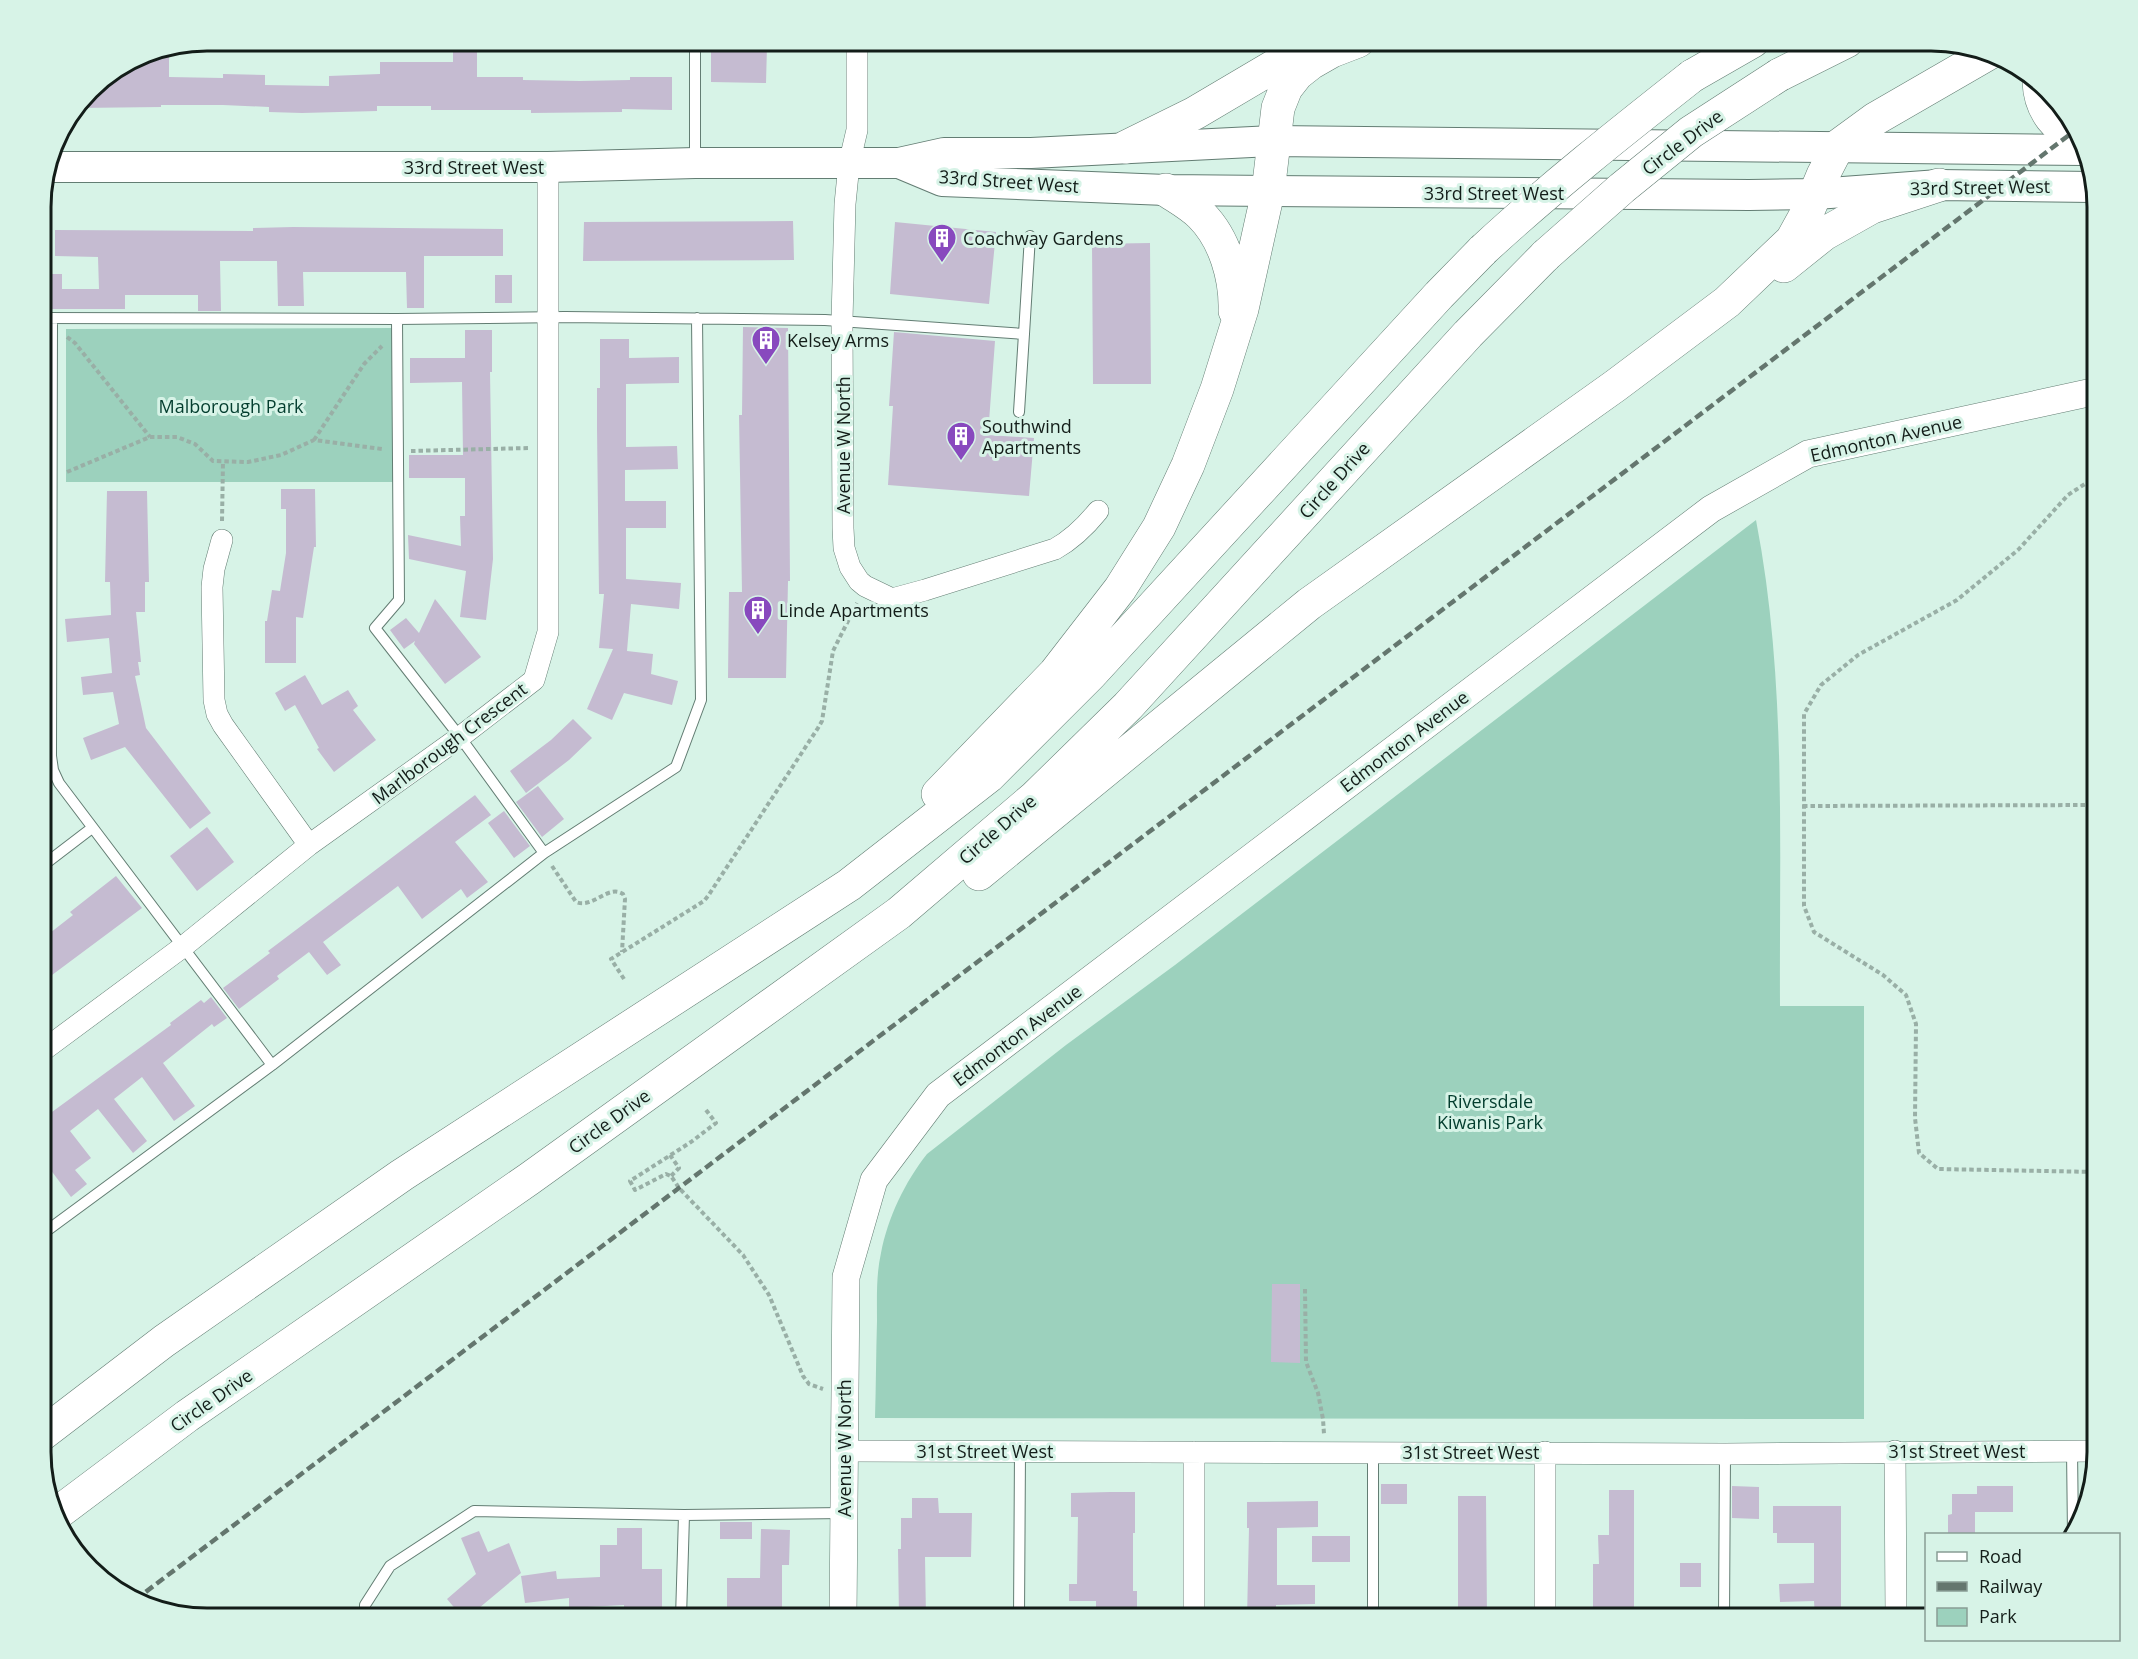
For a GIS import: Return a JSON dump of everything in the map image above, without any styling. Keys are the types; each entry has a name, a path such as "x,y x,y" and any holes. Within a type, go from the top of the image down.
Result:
{"highway":[{"path":"1126,147 1187,118 1304,51"},
{"path":"849,885 1055,673 1097,620 1140,559 1164,516 1188,465 1229,354 1250,278 1268,192 1278,108 1286,88 1297,74 1332,51"},
{"path":"51,1427 165,1341 402,1174 849,885 989,776 1090,675 1483,249 1597,151 1692,76 1734,51"},
{"name":"Circle Drive","path":"62,1510 187,1416 529,1179 899,913 1035,797 1128,706 1468,333 1546,255 1622,188 1692,132 1779,75 1826,51"},
{"path":"529,1179 886,951 1309,604 1615,386 1727,302 1792,240 1838,146 1875,119 1979,58"},
{"path":"2043,99 2051,119 2069,134"},
{"path":"1727,302 1757,285 1802,254 1824,234 1872,207 1939,185"},
{"path":"1166,190 1202,217 1218,240 1229,264 1234,282 1235,300 1229,354"}],"main road":[{"name":"33rd Street West","path":"56,167 548,167 695,163 899,163 944,153 1031,153 1274,141 2076,150"},
{"name":"33rd Street West","path":"899,163 942,181 1166,190 1816,194 1939,185 2086,187"}],"street":[{"name":"Avenue W North","path":"857,51 857,130 849,164 844,204 842,321 844,548 850,567 865,586"},
{"name":"Marlborough Crescent","path":"51,1045 184,946 309,845 460,737 534,680 548,632 548,167"},
{"name":"Edmonton Avenue","path":"846,1277 874,1180 938,1095 1711,509 1808,454 2087,393"},
{"path":"865,586 892,599 1044,552 1070,540 1098,511"},
{"path":"222,540 212,587 214,693 218,714 223,725 309,845"},
{"name":"Avenue W North","path":"843,1608 846,1277"},
{"name":"31st Street West","path":"844,1451 1725,1454 2087,1450"},
{"path":"1894,1451 1896,1608"},
{"path":"1194,1452 1194,1608"},
{"path":"1545,1452 1545,1608"}],"lane":[{"path":"695,51 695,163"},
{"path":"1019,412 1029,236"},
{"path":"51,320 398,325 548,317 697,318 842,321 1024,334"},
{"path":"51,1228 272,1065 544,853 676,767 701,700 697,318"},
{"path":"398,325 399,600 375,628 460,737 544,853"},
{"path":"51,399 53,478 51,756 53,770 59,783 92,828 184,946 272,1065"},
{"path":"51,859 92,828"},
{"path":"2072,1450 2073,1517"},
{"path":"1019,1608 1020,1451"},
{"path":"1373,1453 1373,1608"},
{"path":"1724,1608 1725,1454"},
{"path":"365,1608 390,1566 474,1511 684,1515 844,1513"},
{"path":"681,1608 684,1515"}],"path":[{"path":"51,322 75,343 150,437"},
{"path":"53,478 150,437 177,437 195,444 213,460 248,462 281,455 314,440 364,364 398,325"},
{"path":"314,440 398,452 525,448"},
{"path":"222,502 223,461"},
{"path":"2087,483 2068,495 2018,550 1957,600 1858,655 1821,685 1804,714 1803,806 1804,906 1814,932 1883,975 1905,995 1916,1024 1916,1118 1919,1152 1938,1169 2087,1172"},
{"path":"624,979 611,959 704,901 818,728 822,721 833,651 865,586"},
{"path":"1803,806 2087,805"},
{"path":"544,853 576,902 586,904 614,891 623,894 625,899 622,952"},
{"path":"706,1110 716,1123 692,1142 630,1180 635,1190 666,1174 670,1176 686,1196 743,1255 769,1295 803,1376 818,1388 844,1392"},
{"path":"670,1155 679,1168 670,1176"},
{"path":"1305,1289 1306,1362 1318,1393 1323,1419 1325,1453"}],"green space":[{"name":"Malborough Park","path":"395,328 395,482 66,482 66,329"},
{"name":"Riversdale Kiwanis Park","path":"1756,520 1766,580 1777,701 1780,1006 1864,1006 1864,1419 875,1418 877,1287 881,1253 898,1200 927,1154 1066,1045 1175,965"}],"building":[{"path":"453,51 477,51 477,77 580,81 630,80 630,77 672,77 672,110 622,109 622,112 531,113 531,110 431,110 431,106 377,106 377,111 302,113 269,112 269,107 223,105 87,108 112,83 129,72 169,55 169,77 223,78 223,74 265,75 265,85 329,86 329,76 380,74 380,62 453,62"},
{"path":"711,51 767,51 766,83 711,82"},
{"path":"793,221 794,260 583,261 584,222"},
{"name":"Coachway Gardens","path":"895,222 996,232 989,304 890,294"},
{"path":"253,228 503,229 503,256 424,256 424,308 407,308 406,272 303,272 304,306 278,306 277,261 220,261 221,311 198,311 198,295 125,295 125,309 51,309 51,274 62,274 62,289 99,289 98,257 55,256 55,230 253,231"},
{"path":"1150,243 1151,384 1093,384 1092,244"},
{"path":"495,275 512,275 512,303 495,303"},
{"path":"743,327 788,328 790,581 788,581 786,678 728,678 729,592 742,592 739,415 742,415"},
{"path":"465,330 492,330 492,372 490,372 493,559 486,620 460,617 466,571 409,559 408,535 461,546 460,516 465,516 465,478 409,478 409,455 463,455 462,382 410,383 410,358 465,358"},
{"path":"894,332 995,341 988,435 1034,438 1029,496 888,485 893,406 889,406"},
{"path":"600,339 629,339 629,358 679,357 679,383 626,384 626,447 677,446 678,469 625,470 625,501 666,501 666,528 626,528 626,579 681,583 679,609 631,604 627,651 653,654 651,674 678,681 672,705 624,693 612,720 587,709 613,649 599,648 604,594 599,594 597,388 600,388"},
{"path":"281,489 315,489 316,547 314,547 303,618 296,617 296,663 265,663 265,621 267,621 272,590 280,591 286,553 286,509 281,509"},
{"path":"107,491 147,491 149,582 145,582 145,612 136,612 141,662 138,662 140,675 135,676 146,728 211,813 190,829 125,747 91,760 83,738 119,724 113,692 83,695 81,677 112,673 109,638 67,642 65,619 111,615 110,582 105,582"},
{"path":"435,599 481,657 445,684 414,644 415,641 404,649 390,630 406,618 419,633"},
{"path":"305,675 322,705 348,690 358,706 353,710 376,740 334,772 317,749 319,748 295,705 285,711 275,693"},
{"path":"573,719 592,738 569,760 526,793 510,771 551,740"},
{"path":"538,786 564,819 542,837 516,802"},
{"path":"475,795 491,815 455,842 488,882 467,898 461,889 422,919 398,886 323,942 341,965 327,975 309,952 277,976 279,979 239,1009 223,988 270,953 268,951"},
{"path":"504,811 530,846 514,858 488,823"},
{"path":"207,827 234,862 197,891 170,856"},
{"path":"116,876 142,908 51,976 51,932 73,915 70,912"},
{"path":"211,997 227,1018 214,1027 212,1024 163,1063 195,1106 174,1121 142,1077 114,1099 147,1141 133,1153 98,1109 70,1131 91,1158 75,1170 87,1184 71,1197 51,1170 51,1113 171,1025 170,1023 201,1000 204,1003"},
{"path":"1272,1284 1300,1284 1300,1363 1271,1362"},
{"path":"1381,1484 1407,1484 1407,1504 1381,1504"},
{"path":"1732,1486 1759,1487 1759,1519 1732,1518"},
{"path":"1977,1486 2013,1486 2013,1512 1975,1512 1975,1533 1948,1533 1948,1515 1952,1514 1952,1494 1977,1494"},
{"path":"1609,1490 1634,1490 1634,1608 1593,1608 1593,1564 1599,1564 1598,1535 1609,1535"},
{"path":"1135,1492 1133,1591 1137,1591 1137,1608 1096,1608 1096,1601 1069,1601 1069,1584 1077,1584 1078,1517 1071,1517 1071,1493"},
{"path":"1458,1496 1486,1496 1487,1608 1458,1608"},
{"path":"912,1498 938,1498 939,1513 972,1513 971,1557 925,1557 926,1608 899,1608 898,1549 901,1549 901,1518 912,1518"},
{"path":"1318,1501 1318,1527 1277,1528 1277,1585 1315,1585 1315,1604 1247,1608 1249,1528 1247,1528 1247,1502"},
{"path":"1773,1506 1841,1506 1841,1608 1814,1608 1814,1601 1780,1602 1779,1584 1814,1583 1814,1543 1777,1543 1777,1533 1773,1533"},
{"path":"720,1522 752,1522 752,1539 720,1539"},
{"path":"617,1528 642,1528 642,1569 662,1569 662,1608 624,1608 624,1605 569,1608 569,1598 525,1603 521,1576 556,1571 557,1579 600,1577 600,1545 617,1545"},
{"path":"761,1529 790,1530 789,1565 782,1565 782,1608 727,1608 727,1578 760,1578"},
{"path":"479,1531 488,1552 509,1543 521,1573 479,1608 455,1608 447,1599 476,1574 461,1538"},
{"path":"1312,1536 1350,1536 1350,1562 1312,1562"},
{"path":"1680,1563 1701,1563 1701,1587 1680,1587"}],"railway":[{"path":"143,1594 2069,135"}],"place":[{"name":"Coachway Gardens","path":"942,264"},
{"name":"Kelsey Arms","path":"766,366"},
{"name":"Southwind Apartments","path":"961,462"},
{"name":"Linde Apartments","path":"758,636"}]}
